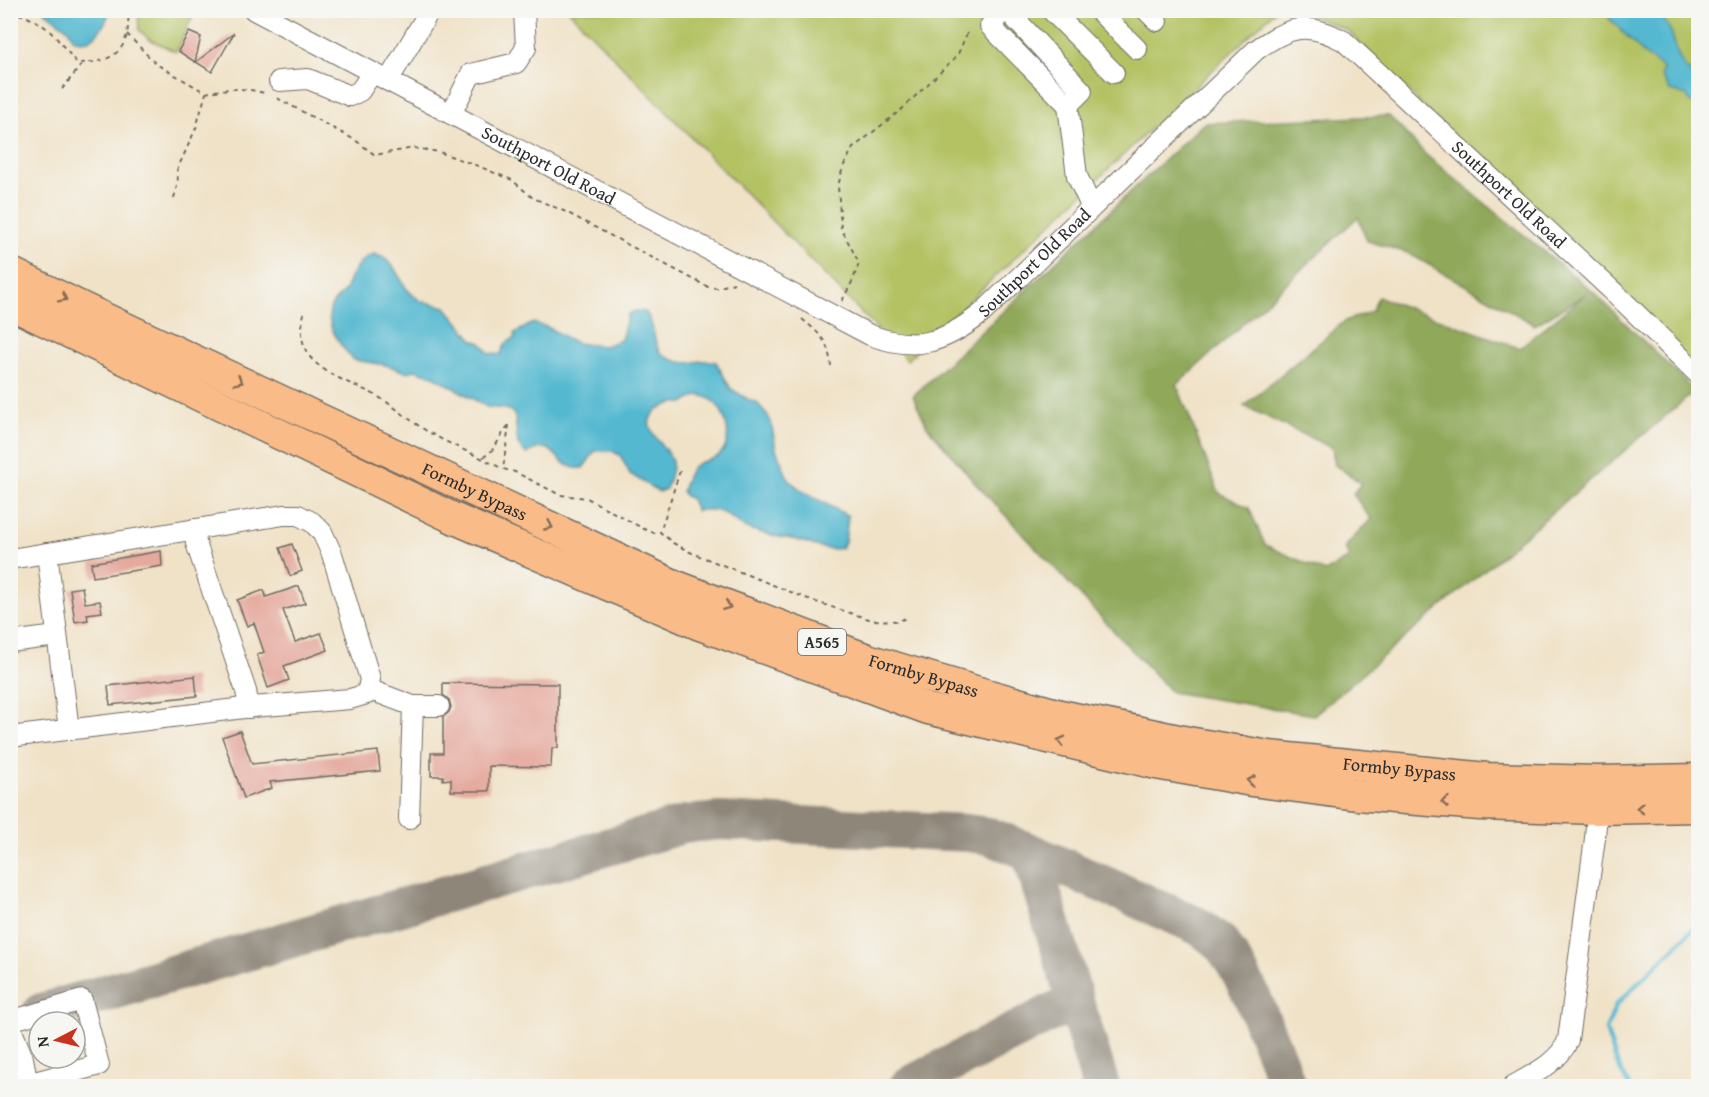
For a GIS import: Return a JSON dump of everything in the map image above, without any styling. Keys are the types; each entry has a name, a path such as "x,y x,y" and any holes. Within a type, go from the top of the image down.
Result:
{"highway":[{"name":"Formby Bypass","path":"10,272 674,585 867,659 1060,715 1188,742 1269,756 1487,778 1698,807"},
{"name":"Formby Bypass","path":"10,304 453,518 700,625 928,709 1156,764 1252,781 1357,795 1480,805 1598,795 1698,779"}],"street":[{"name":"Southport Old Road","path":"254,10 870,335 898,344 923,344 938,340 967,325 1256,50 1279,34 1301,27 1312,19 1344,41 1618,296 1698,374"},
{"path":"279,81 308,79 350,96 380,77 429,10"},
{"path":"451,114 471,74 516,63 526,48 524,10"},
{"path":"1006,10 990,26 1068,105 1077,176 1091,206"},
{"path":"1051,10 1114,74"},
{"path":"1098,10 1137,50"},
{"path":"10,559 284,515 298,515 312,522 322,532 332,554 370,679 367,694 350,699 249,708 10,737"},
{"path":"194,529 196,543 246,692 249,708"},
{"path":"46,553 69,730"},
{"path":"10,642 57,636"},
{"path":"368,689 413,706 440,706"},
{"path":"409,819 413,706"},
{"path":"1513,1086 1537,1072 1564,1050 1568,1040 1595,838 1598,795"},
{"path":"10,1020 82,1000 99,1065 27,1085 23,1058 10,1026"}],"path":[{"path":"10,11 47,27 77,63 95,63 115,54 126,41 128,10"},
{"path":"832,315 839,307 853,280 859,262 841,228 838,186 843,167 853,148 902,109 957,56 969,28"},
{"path":"127,34 156,64 206,93 225,89 256,90 273,96 355,140 375,155 414,148 439,152 512,180 533,198 566,212 611,238 708,287 717,288 737,282"},
{"path":"62,89 83,63"},
{"path":"174,198 178,182 177,170 196,128 206,93"},
{"path":"304,313 301,327 303,344 310,357 345,381 396,408 427,431 560,495 587,498 644,529 654,533 660,532 673,543 692,553 816,603 872,620 899,621 908,617"},
{"path":"801,318 821,334 830,355 831,366"},
{"path":"482,458 491,453 501,434 509,426 503,469"},
{"path":"660,532 680,471"}],"green space":[{"path":"138,10 195,11 176,52 149,39 139,30"},
{"path":"569,11 1275,11 907,360"},
{"path":"1299,11 1698,11 1698,384 1347,30"},
{"path":"1389,116 1426,155 1591,290 1695,391 1314,715 1171,692 976,484 927,426 913,396 1204,123","holes":["1358,217 1367,241 1408,253 1535,325 1586,294 1519,348 1378,297 1371,312 1345,321 1244,406 1332,448 1335,465 1361,483 1353,494 1371,519 1345,547 1349,558 1325,572 1265,545 1249,508 1219,493 1177,385"]}],"water":[{"path":"109,10 101,29 93,37 84,41 74,40 68,29 44,11"},
{"path":"1639,10 1658,16 1666,23 1681,61 1687,70 1698,77 1698,106 1690,102 1686,95 1670,91 1661,75 1663,68 1646,56 1607,16 1592,11"},
{"path":"374,254 384,258 393,266 406,288 414,296 421,301 446,307 473,340 481,343 489,353 500,355 506,343 515,338 515,333 533,323 547,327 576,343 604,346 621,340 628,314 637,311 644,312 651,323 657,346 662,354 684,363 716,362 731,389 756,402 767,414 771,422 776,449 791,482 804,492 848,516 845,542 841,548 822,548 746,528 720,512 696,511 691,499 682,491 688,474 697,464 719,455 724,449 728,435 725,419 717,405 706,397 699,395 683,403 669,404 653,414 650,421 651,428 672,462 666,489 659,492 630,474 620,455 612,451 595,451 583,468 568,466 546,448 527,454 518,445 515,417 507,409 487,407 434,376 415,370 406,372 386,365 354,360 334,333 329,317 330,309 345,290 356,267 368,256"}],"building":[{"path":"189,32 201,37 195,62 178,51"},
{"path":"234,33 212,72 196,62"},
{"path":"292,544 302,571 290,576 280,548"},
{"path":"161,551 162,566 93,577 91,563"},
{"path":"299,586 305,603 283,610 295,642 321,633 328,650 284,666 289,680 268,688 257,655 264,652 254,623 247,626 237,600 264,590 266,597"},
{"path":"82,587 85,603 100,601 102,612 87,614 88,620 75,622 70,589"},
{"path":"195,676 197,696 110,705 108,686"},
{"path":"443,683 558,684 558,748 552,748 551,767 489,766 489,791 451,791 451,779 443,780 443,776 431,776 431,753 443,753 443,717 451,707 449,700 443,695"},
{"path":"240,731 252,764 378,751 380,771 270,782 272,788 244,798 222,737"}],"waterway":[{"path":"1629,1086 1617,1063 1606,1030 1616,1005 1698,924"}],"taxiway":[{"path":"48,1010 686,824 721,821 967,833 989,836 1030,852 1198,926 1221,943 1252,996 1288,1086"},
{"path":"1030,852 1101,1086"},
{"path":"908,1086 1074,1001"}]}
